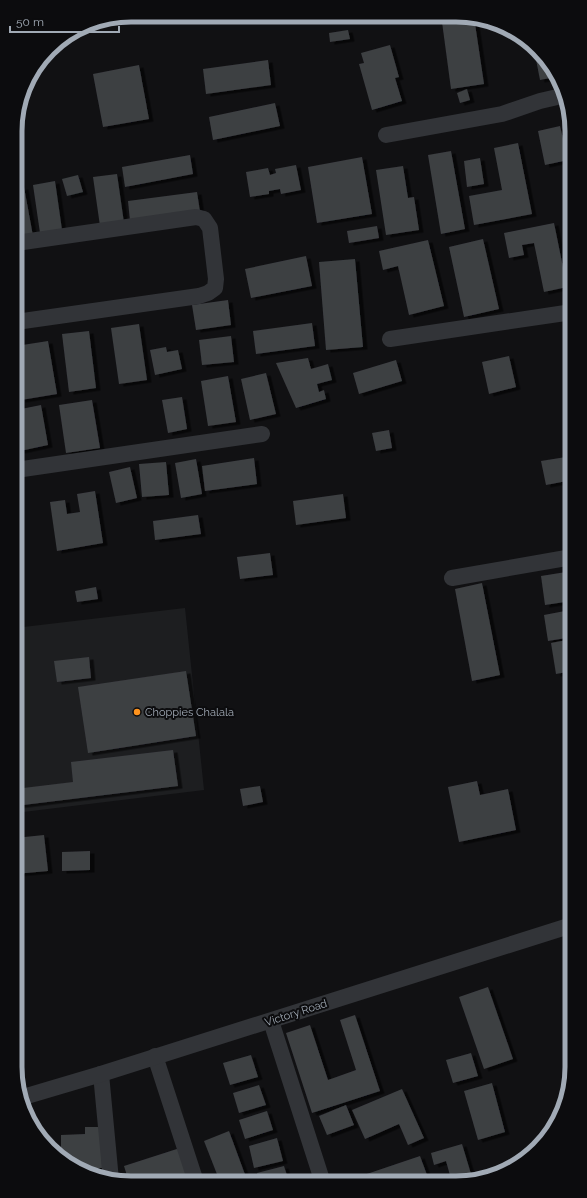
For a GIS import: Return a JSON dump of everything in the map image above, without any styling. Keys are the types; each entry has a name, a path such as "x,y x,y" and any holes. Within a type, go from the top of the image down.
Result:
{"street":[{"path":"386,135 502,114 540,101 559,97"},
{"path":"22,242 196,217 204,219 210,228 216,279 215,288 208,293 199,296 22,321"},
{"path":"390,339 565,313"},
{"path":"22,469 262,434"},
{"path":"452,578 565,558"},
{"name":"Victory Road","path":"26,1096 271,1021 565,927"},
{"path":"271,1021 321,1176"},
{"path":"156,1056 194,1176"},
{"path":"101,1074 110,1174"}],"shaded area":[{"path":"185,608 204,790 22,812 22,627"}],"building":[{"path":"442,22 475,24 484,84 451,89"},
{"path":"348,30 350,39 330,42 329,33"},
{"path":"390,45 399,77 395,78 402,101 372,110 359,64 364,63 361,53"},
{"path":"535,56 547,70 551,78 540,80"},
{"path":"268,60 271,85 206,94 203,69"},
{"path":"139,65 149,119 103,127 93,74"},
{"path":"467,89 470,100 460,103 457,93"},
{"path":"275,103 280,126 213,140 209,117"},
{"path":"560,126 565,147 565,161 545,165 538,131"},
{"path":"518,143 532,214 474,225 469,196 502,190 494,148"},
{"path":"451,151 465,229 441,234 428,155"},
{"path":"190,155 193,174 125,187 122,167"},
{"path":"362,157 372,214 317,223 308,167"},
{"path":"480,158 484,184 467,187 464,161"},
{"path":"296,165 301,190 281,194 280,189 269,191 269,194 250,197 246,172 268,168 270,175 276,173 275,169"},
{"path":"403,166 408,198 414,197 419,230 386,235 376,170"},
{"path":"117,174 124,223 100,226 93,177"},
{"path":"78,175 83,192 67,196 62,179"},
{"path":"55,181 62,230 40,233 33,185"},
{"path":"24,187 33,236 22,238 22,188"},
{"path":"197,192 200,212 130,221 128,201"},
{"path":"554,223 565,277 565,287 544,292 534,243 522,245 524,255 509,258 504,233"},
{"path":"377,226 379,238 349,243 347,231"},
{"path":"483,239 499,309 464,317 449,247"},
{"path":"428,240 444,306 409,315 398,266 383,270 379,251"},
{"path":"306,256 312,286 251,298 245,269"},
{"path":"355,259 363,347 326,350 319,262"},
{"path":"228,300 231,325 196,330 192,305"},
{"path":"312,323 315,346 256,354 253,331"},
{"path":"139,324 147,380 119,384 111,328"},
{"path":"89,331 96,388 69,392 62,334"},
{"path":"231,336 234,362 202,365 199,340"},
{"path":"48,341 57,394 22,400 22,345"},
{"path":"166,347 167,352 178,350 182,369 155,375 150,350"},
{"path":"509,356 516,387 489,394 482,362"},
{"path":"308,358 311,369 328,364 332,380 317,384 319,392 324,390 326,399 296,408 276,363"},
{"path":"396,360 402,381 359,394 353,373"},
{"path":"266,373 276,414 250,420 241,379"},
{"path":"228,376 236,422 208,426 201,381"},
{"path":"182,397 187,429 168,433 162,400"},
{"path":"92,400 100,448 66,453 59,405"},
{"path":"41,405 48,445 22,451 22,409"},
{"path":"389,430 392,448 376,451 372,433"},
{"path":"565,457 565,481 546,485 541,461"},
{"path":"254,458 257,484 205,491 202,466"},
{"path":"196,459 202,494 181,498 175,463"},
{"path":"166,462 169,495 142,497 139,464"},
{"path":"130,467 137,498 116,503 109,472"},
{"path":"95,491 103,543 57,551 50,502 65,500 67,514 80,512 77,494"},
{"path":"343,494 346,518 296,525 293,501"},
{"path":"198,515 201,534 155,540 153,521"},
{"path":"270,553 273,575 240,579 237,557"},
{"path":"565,572 565,602 545,605 541,576"},
{"path":"482,583 500,675 472,681 455,589"},
{"path":"96,587 98,599 77,602 75,591"},
{"path":"565,611 565,638 548,641 544,615"},
{"path":"565,640 565,672 556,674 551,643"},
{"path":"89,657 91,678 57,682 54,661"},
{"name":"Choppies Chalala","path":"186,671 196,736 88,753 78,687"},
{"path":"173,750 178,786 22,805 22,788 73,782 71,762"},
{"path":"477,781 480,795 508,789 516,830 459,842 448,787"},
{"path":"260,786 263,802 243,806 240,789"},
{"path":"44,835 48,871 22,873 22,837"},
{"path":"90,851 90,870 62,871 62,852"},
{"path":"488,987 513,1059 484,1069 459,997"},
{"path":"355,1015 380,1091 312,1113 286,1033 310,1025 328,1080 356,1070 340,1020"},
{"path":"471,1053 478,1076 453,1083 446,1060"},
{"path":"251,1055 258,1077 230,1085 223,1063"},
{"path":"492,1083 505,1132 478,1140 464,1091"},
{"path":"259,1085 266,1105 239,1113 233,1093"},
{"path":"402,1089 424,1138 408,1145 399,1124 365,1139 352,1110"},
{"path":"346,1105 354,1125 327,1135 319,1116"},
{"path":"267,1111 273,1130 245,1139 239,1120"},
{"path":"85,1127 101,1127 102,1168 89,1168 61,1151 61,1135 85,1134"},
{"path":"229,1131 246,1176 218,1176 204,1141"},
{"path":"277,1138 283,1161 254,1168 249,1146"},
{"path":"462,1144 471,1174 463,1176 450,1176 446,1161 434,1165 431,1153"},
{"path":"183,1147 191,1176 127,1176 124,1166"},
{"path":"420,1156 427,1175 424,1176 361,1176"},
{"path":"284,1166 287,1176 258,1176 257,1173"}],"place":[{"name":"Choppies Chalala","path":"137,712"}]}
